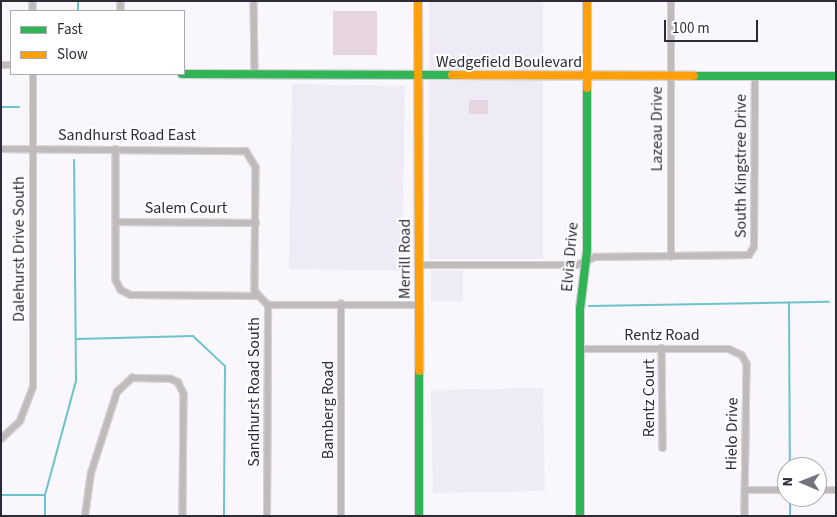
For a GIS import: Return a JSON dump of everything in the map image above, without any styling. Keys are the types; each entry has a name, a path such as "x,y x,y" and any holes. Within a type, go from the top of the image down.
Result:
{"street":[{"path":"254,1 255,74"},
{"name":"Merrill Road","path":"418,1 419,516"},
{"name":"Elvia Drive","path":"580,516 580,309 586,262 588,1"},
{"name":"Lazeau Drive","path":"671,1 671,257"},
{"name":"Wedgefield Boulevard","path":"185,74 836,76"},
{"name":"Dalehurst Drive South","path":"1,439 20,421 33,387 33,75"},
{"name":"South Kingstree Drive","path":"671,257 749,255 754,248 755,76"},
{"name":"Sandhurst Road East","path":"1,149 239,149 251,155"},
{"path":"116,149 116,280 121,290 131,295 257,296"},
{"name":"Sandhurst Road South","path":"251,155 256,167 257,296 268,305 267,516"},
{"name":"Salem Court","path":"116,222 256,223"},
{"path":"419,265 586,262 595,257 671,257"},
{"name":"Bamberg Road","path":"341,304 341,516"},
{"path":"268,305 419,305"},
{"name":"Rentz Court","path":"662,348 663,448"},
{"name":"Rentz Road","path":"580,349 729,349 742,355"},
{"name":"Hielo Drive","path":"742,355 747,364 745,516"},
{"path":"85,516 91,473 121,384 132,378 171,379 181,386 184,394 183,516"},
{"path":"745,490 777,490"}],"shaded area":[{"path":"429,1 543,1 543,259 429,259"},
{"path":"292,84 405,86 402,271 289,269"},
{"path":"431,270 463,270 463,301 431,301"},
{"path":"543,388 545,491 433,493 431,390"}],"building":[{"path":"333,11 377,11 377,55 333,55"},
{"path":"469,100 488,100 488,114 469,114"}],"waterway":[{"path":"78,1 78,10"},
{"path":"1,107 19,107"},
{"path":"45,495 76,381 74,160"},
{"path":"589,306 829,302"},
{"path":"789,303 790,457"},
{"path":"76,339 193,336 225,366 224,516"},
{"path":"1,495 45,495 45,516"},
{"path":"790,507 790,516"}],"traffic: fast":[{"path":"185,74 452,75"},
{"path":"694,76 836,76"},
{"path":"580,516 580,309 587,251 587,88"},
{"path":"419,371 419,516"}],"traffic: slow":[{"path":"418,1 419,371"},
{"path":"587,1 587,88"},
{"path":"452,75 694,76"}]}
